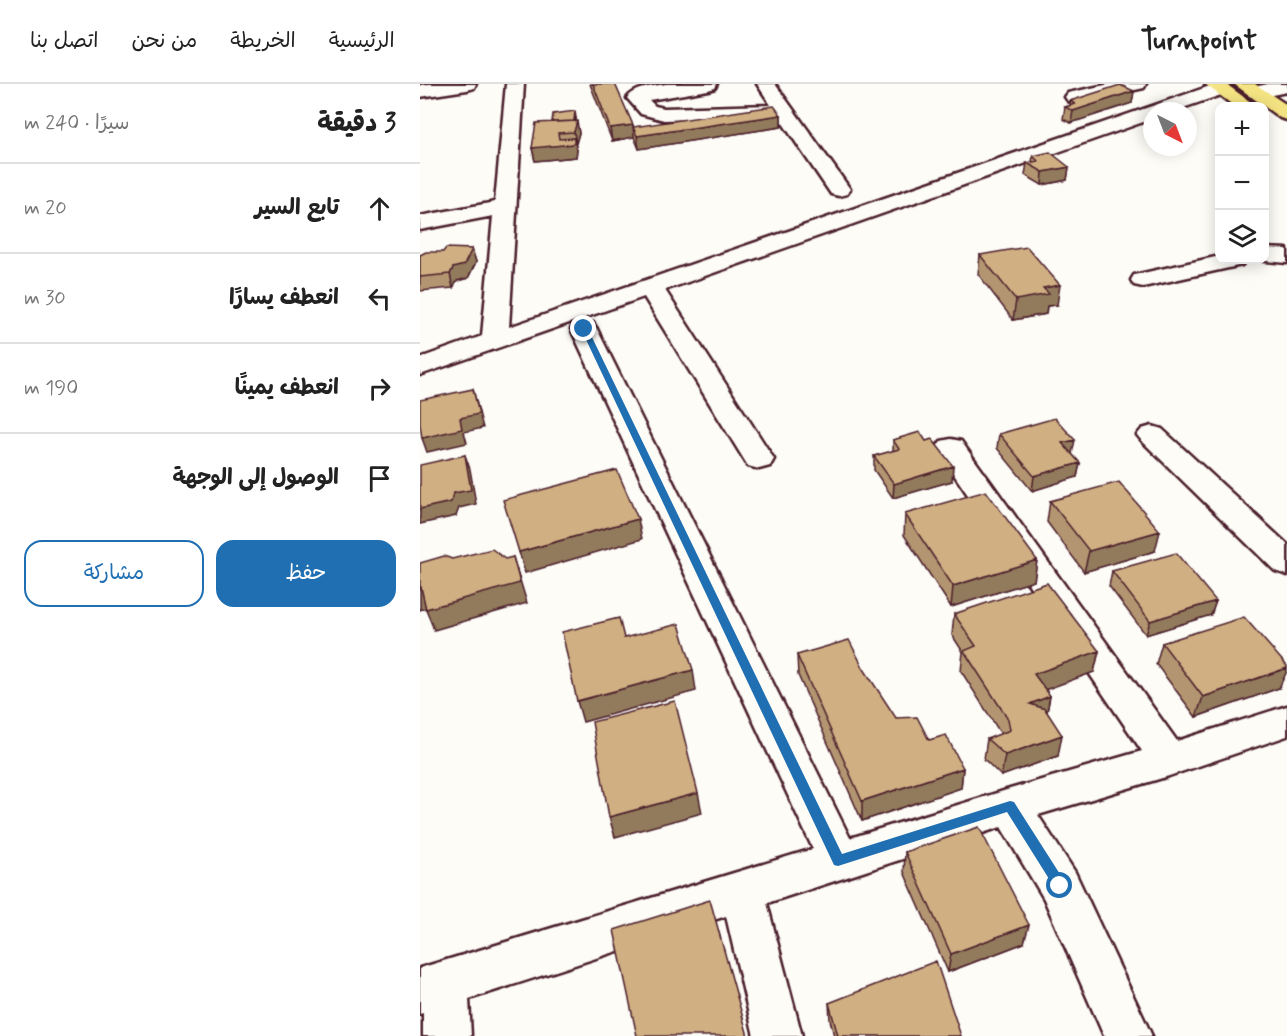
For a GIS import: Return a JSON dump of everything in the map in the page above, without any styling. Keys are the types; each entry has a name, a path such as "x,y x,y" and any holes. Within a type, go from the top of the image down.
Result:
{"highway":[{"path":"1217,86 1248,94 1287,114"},
{"path":"1269,122 1287,134"}],"street":[{"path":"420,91 467,84"},
{"path":"495,341 515,84"},
{"path":"708,84 650,92 637,98 648,110 664,114 785,110"},
{"path":"766,84 839,189"},
{"path":"1075,97 1137,84"},
{"path":"1176,102 1217,86"},
{"path":"1248,94 1287,86"},
{"path":"420,367 1143,114"},
{"path":"420,223 506,207"},
{"path":"1269,255 1287,256"},
{"path":"1143,280 1216,264"},
{"path":"650,286 759,459"},
{"path":"584,329 838,861"},
{"path":"1152,435 1287,563"},
{"path":"951,448 1169,760"},
{"path":"447,1036 433,987 1010,806 1169,760 1287,721"},
{"path":"1010,806 1060,886 1128,1036"},
{"path":"742,891 778,1036"}],"building":[{"path":"593,84 615,84 633,125 610,128"},
{"path":"1120,85 1134,91 1073,111 1065,107 1075,104 1070,101"},
{"path":"774,106 781,115 637,136 633,127"},
{"path":"575,111 574,121 552,122 553,114"},
{"path":"577,121 574,132 558,133 559,139 574,138 574,144 532,148 536,123"},
{"path":"1050,152 1069,167 1043,172 1027,163 1038,161 1033,156"},
{"path":"1027,247 1060,285 1043,288 1049,294 1016,300 980,255"},
{"path":"446,248 472,249 464,265 453,268 450,274 420,277 420,255 426,252 443,252"},
{"path":"473,389 479,414 460,418 462,429 422,438 420,400"},
{"path":"1055,418 1075,440 1062,443 1080,463 1034,476 999,434"},
{"path":"920,432 926,441 932,439 953,466 894,484 874,456 899,449 893,440"},
{"path":"465,455 471,490 454,493 451,502 420,509 420,465"},
{"path":"617,470 638,519 519,552 503,500"},
{"path":"1119,482 1160,531 1089,551 1050,501"},
{"path":"986,491 1037,560 953,586 905,514"},
{"path":"492,549 505,559 513,557 520,583 426,609 420,587 420,563 444,556 452,559"},
{"path":"1176,553 1216,601 1150,621 1112,571"},
{"path":"1047,583 1099,651 1034,674 1050,696 1030,704 1045,709 1062,735 1005,755 987,739 1010,730 1008,719 964,651 976,646 954,614"},
{"path":"1244,617 1287,668 1203,697 1162,643"},
{"path":"619,618 624,638 679,624 693,670 577,701 562,632"},
{"path":"849,640 864,669 896,718 917,717 929,740 946,735 963,768 862,801 797,655"},
{"path":"675,701 698,793 609,817 592,722"},
{"path":"979,827 1029,925 951,954 905,852"},
{"path":"710,900 748,1036 637,1036 614,930"},
{"path":"936,961 961,1036 838,1036 829,1003"}],"route":[{"path":"584,329 838,861 1010,806 1060,886"}]}
